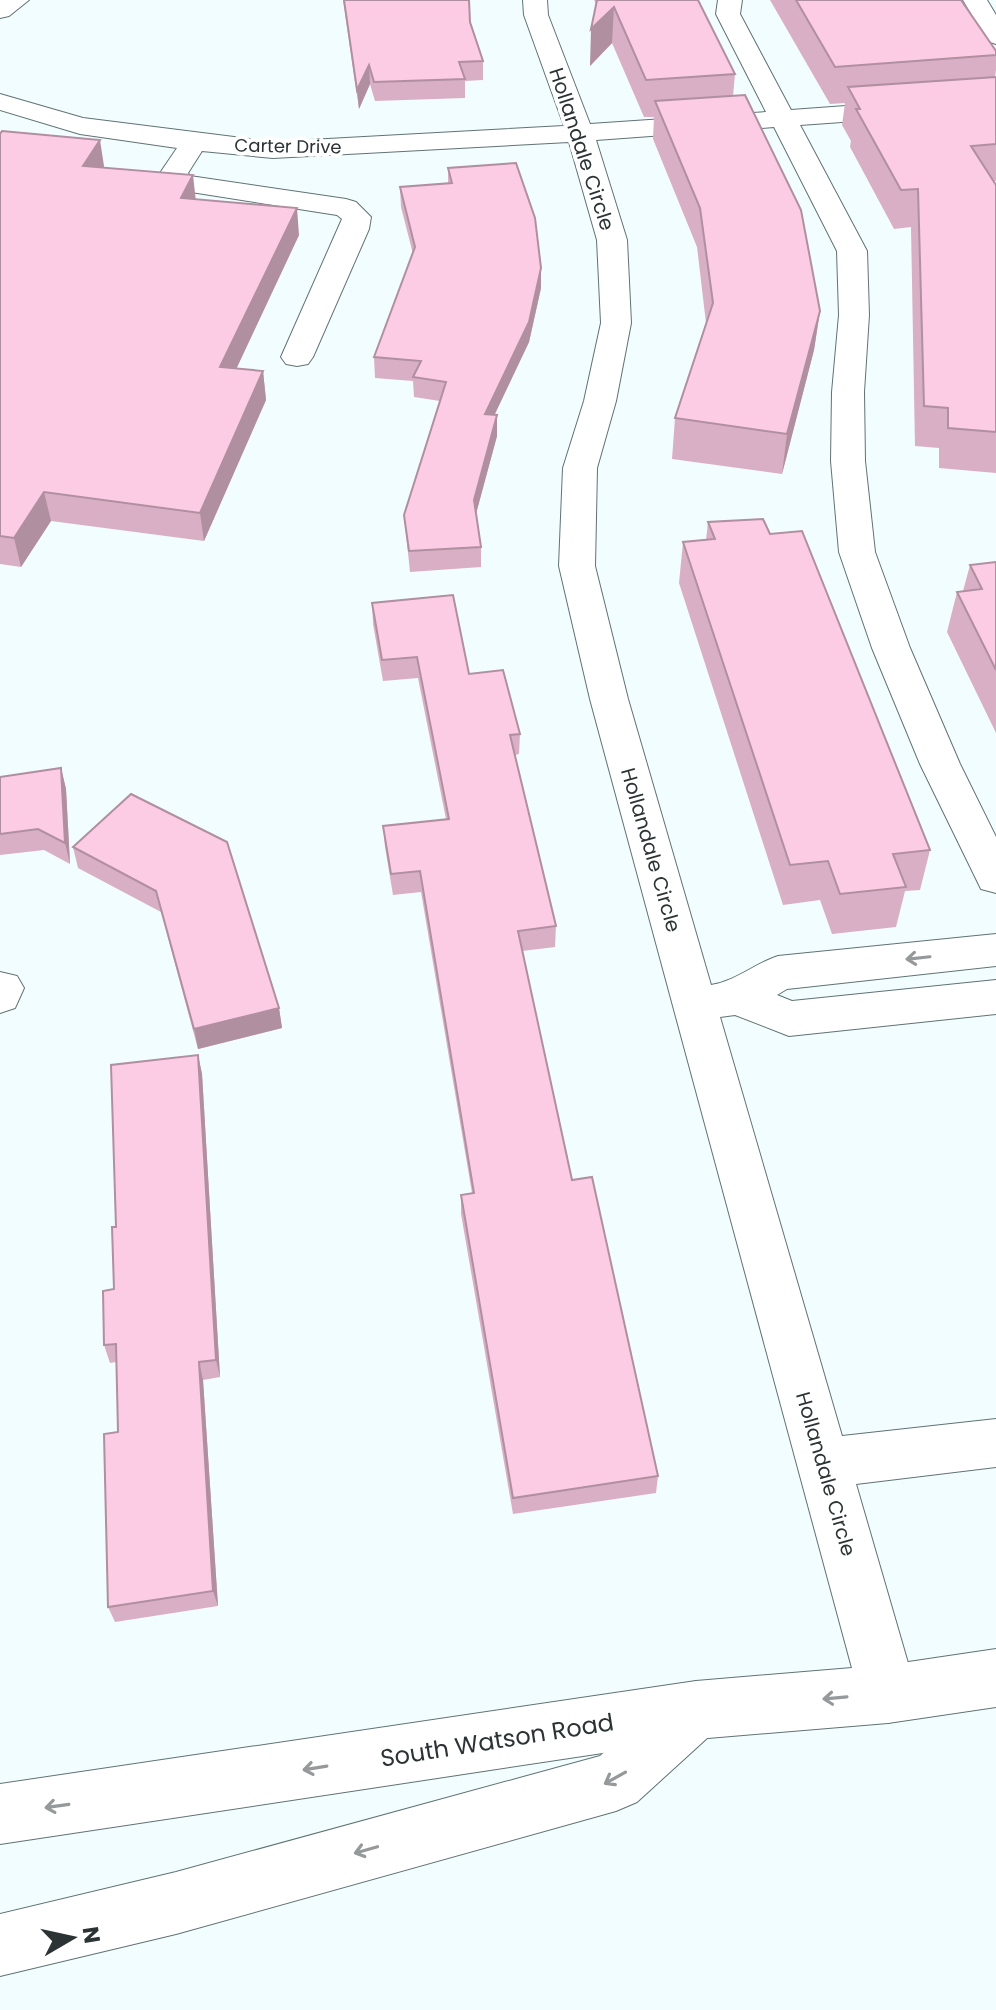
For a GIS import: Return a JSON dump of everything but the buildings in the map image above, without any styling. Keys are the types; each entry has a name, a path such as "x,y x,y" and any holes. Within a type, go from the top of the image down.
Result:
{"main road":[{"path":"0,11 17,0"},
{"name":"Hollandale Circle","path":"535,0 536,15 580,133 612,240 616,323 600,401 580,468 577,566 609,699 888,1694"},
{"path":"730,0 728,14 852,251 854,315 848,392 848,461 857,552 891,648 940,764 996,878"},
{"path":"975,0 996,36"},
{"name":"Carter Drive","path":"0,102 80,126 273,150 580,133 996,103"},
{"path":"195,142 174,173 182,183 346,208 357,217 355,229 297,357"},
{"path":"695,1004 738,998 778,973 996,950"},
{"path":"738,998 789,1019 996,997"},
{"path":"823,1463 996,1443"},
{"name":"South Watson Road","path":"0,1814 696,1710 888,1694 996,1678"},
{"path":"0,1945 176,1903 616,1781 696,1710"}]}
